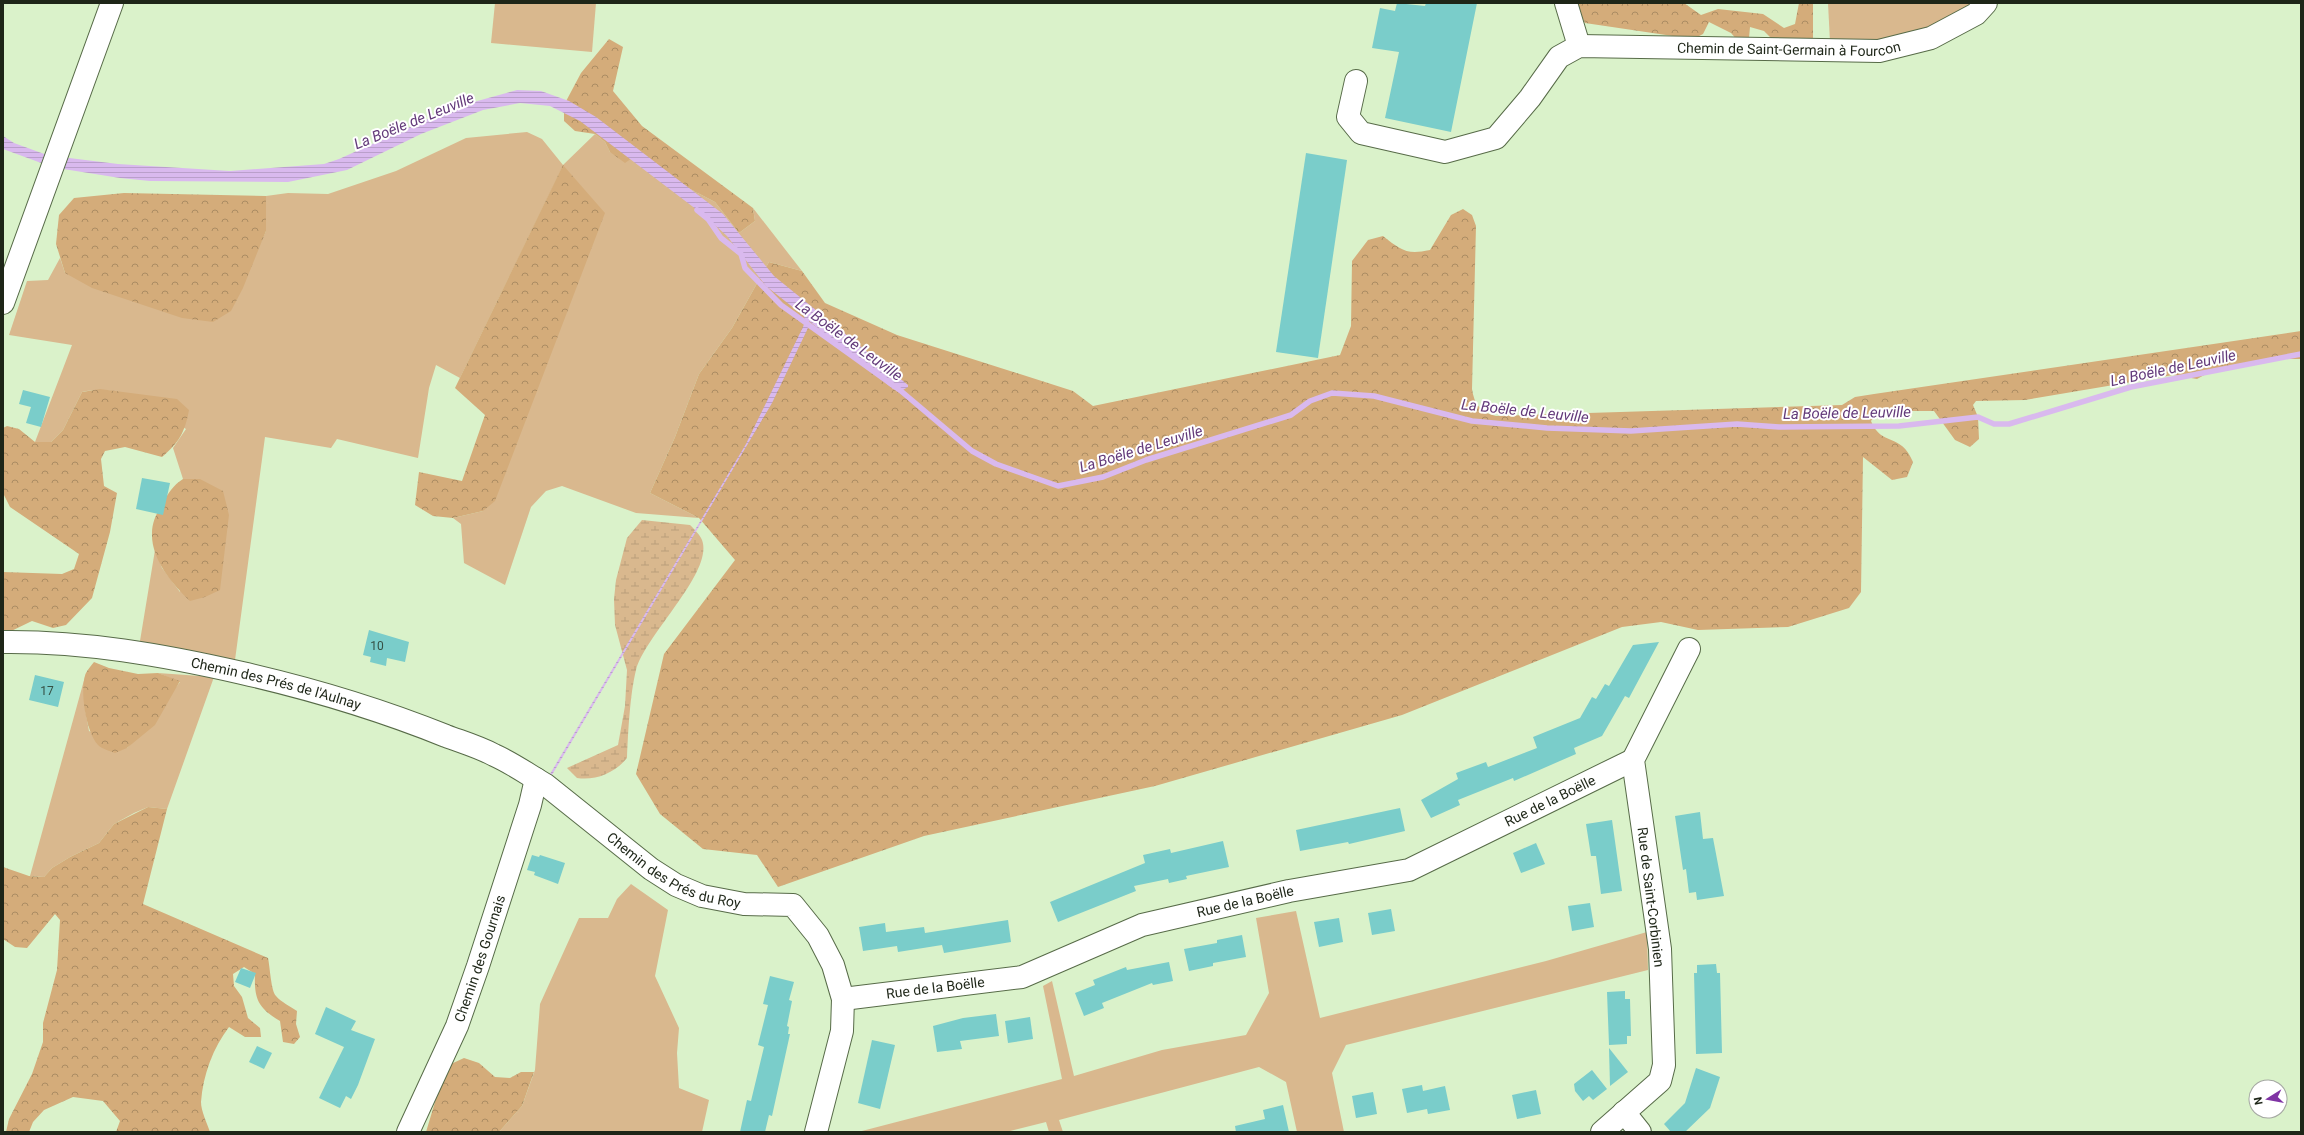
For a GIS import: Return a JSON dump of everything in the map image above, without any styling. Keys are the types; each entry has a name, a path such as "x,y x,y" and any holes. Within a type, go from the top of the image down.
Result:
{"street":[{"path":"3,303 112,3"},
{"path":"1566,3 1579,46"},
{"name":"Chemin de Saint-Germain à Fourcon","path":"1356,81 1348,117 1361,133 1444,152 1496,138 1530,98 1559,57 1579,46 1879,51 1931,38 1976,14 1986,3"},
{"name":"Chemin des Prés de l'Aulnay","path":"3,642 39,641 94,646 172,657 283,683 396,716 494,755 536,779"},
{"path":"1633,760 1688,649"},
{"name":"Rue de la Boëlle","path":"843,999 1022,977 1142,926 1289,891 1409,870 1633,760"},
{"name":"Rue de Saint-Corbinien","path":"1602,1132 1660,1081 1664,1065 1660,949 1633,760"},
{"name":"Chemin des Prés du Roy","path":"536,779 651,869 676,885 702,896 744,904 793,905 818,936 833,965 843,999 842,1032 816,1132"},
{"name":"Chemin des Gournais","path":"408,1132 464,1006 525,819 536,779"},
{"path":"1624,1112 1640,1132"}],"green space":[{"path":"495,3 596,3 592,52 491,43"},
{"path":"1579,3 1684,3 1701,15 1718,9 1763,14 1784,28 1795,24 1799,3 1813,3 1813,38 1774,41 1764,31 1750,27 1749,38 1740,43 1731,33 1709,22 1703,34 1693,39 1585,23 1579,12"},
{"path":"1828,3 1973,3 1946,24 1903,38 1830,42"},
{"path":"609,39 623,47 613,91 642,126 753,208 755,221 739,233 715,202 675,181 635,156 625,163 610,152 605,142 595,134 575,131 564,121 564,105 581,73"},
{"path":"527,132 542,139 563,165 595,134 605,142 610,152 635,156 675,181 715,202 739,233 755,221 753,208 802,271 769,262 732,328 699,374 675,437 650,493 699,518 636,513 562,486 546,491 531,507 505,585 464,563 461,524 453,518 483,511 563,166 460,378 436,365 429,388 418,458 337,439 331,448 265,437 235,660 139,647 155,550 162,568 180,592 200,479 183,479 173,448 186,429 137,399 125,394 97,390 82,392 63,430 51,442 35,442 72,345 9,335 27,281 48,280 60,258 65,273 254,257 266,231 266,196 288,193 328,194 396,171 466,138"},
{"path":"563,165 605,213 495,501 483,511 453,518 433,516 415,505 419,472 462,481 485,415 455,388"},
{"path":"124,193 266,196 266,231 243,288 231,311 213,322 182,318 92,288 65,273 56,244 59,215 74,198"},
{"path":"1463,209 1472,215 1476,226 1472,389 1474,399 1479,407 1486,413 1496,416 1842,405 1855,397 2301,331 2301,359 2267,359 2215,369 2197,379 2173,375 2025,400 1976,401 1973,405 1978,417 1979,439 1970,447 1955,440 1934,411 1890,411 1876,413 1871,421 1875,429 1880,434 1903,447 1913,462 1907,477 1892,480 1863,457 1861,592 1849,608 1788,627 1698,630 1661,622 1622,627 1402,715 1155,786 924,836 778,887 757,855 703,849 660,814 636,774 664,654 735,560 699,518 650,493 675,437 699,374 732,328 769,262 802,271 825,303 897,335 1073,391 1093,406 1340,355 1351,326 1352,261 1368,240 1383,236 1404,250 1415,252 1430,250 1451,215"},
{"path":"100,389 177,399 189,410 183,431 173,447 162,457 125,447 105,451 101,459 104,486 117,493 110,532 92,598 66,625 53,628 32,621 3,635 3,572 62,574 74,569 79,554 10,507 3,493 3,428 7,426 19,429 35,442 51,442 63,430 82,392"},
{"path":"183,479 200,479 223,491 229,515 220,590 205,597 190,601 176,587 164,570 155,552 152,533 154,521 162,504 179,481"},
{"path":"642,520 690,525 702,540 703,553 698,569 689,586 652,639 642,655 636,670 631,702 627,758 617,768 604,775 584,779 577,778 567,768 618,745 625,706 627,670 615,625 614,599 616,580 627,538"},
{"path":"94,662 109,668 138,674 158,673 180,681 155,725 127,748 115,753 98,745 90,731 87,721 83,689 84,680 86,673"},
{"path":"86,673 85,709 89,731 127,748 137,738 180,682 158,673 214,677 167,809 148,807 134,813 114,824 99,843 70,857 52,868 44,877 30,876"},
{"path":"148,807 167,809 143,904 268,958 274,993 280,1000 297,1011 296,1024 300,1037 294,1044 283,1042 280,1021 262,1007 255,990 255,974 244,967 233,974 234,986 242,997 248,1018 260,1028 261,1037 245,1037 229,1027 218,1044 210,1062 204,1082 201,1102 203,1113 210,1132 116,1132 120,1121 103,1101 73,1097 44,1110 33,1122 29,1132 6,1132 9,1119 32,1074 43,1042 43,1023 57,970 60,920 55,914 27,948 15,947 3,939 3,867 29,876 44,877 52,868 70,857 99,843 114,824"},
{"path":"631,884 668,910 655,976 679,1028 677,1053 679,1088 709,1100 702,1132 499,1132 522,1106 535,1070 540,1004 579,918 608,918 617,899"},
{"path":"1296,911 1320,1018 1546,961 1647,932 1648,970 1346,1045 1332,1073 1344,1132 1297,1132 1286,1082 1259,1067 1059,1120 1063,1132 1049,1132 1046,1122 1006,1132 858,1132 1062,1079 1043,986 1052,981 1074,1076 1162,1050 1246,1035 1269,993 1256,918"},
{"path":"464,1058 479,1063 495,1077 510,1078 521,1072 534,1072 522,1106 499,1132 426,1132 438,1092 451,1064"}],"water":[{"path":"517,90 541,91 569,101 596,117 723,214 774,276 908,385 908,387 901,391 893,389 809,321 808,328 772,403 549,780 547,779 746,444 803,327 805,321 804,316 766,286 727,236 705,216 580,121 550,106 520,103 483,110 421,134 347,170 288,182 150,181 57,168 61,157 118,164 230,171 324,164 339,159 452,108"},
{"path":"3,136 14,143 47,155 44,164 3,149"}],"building":[{"path":"1397,3 1425,6 1426,3 1477,3 1451,132 1385,118 1399,52 1372,48 1380,8 1395,11"},
{"path":"1306,153 1347,160 1318,358 1276,352"},
{"path":"23,390 50,397 41,427 26,423 31,407 19,404"},
{"path":"142,478 170,483 163,515 136,509"},
{"path":"369,630 409,642 405,662 387,658 386,666 370,662 371,657 363,655"},
{"path":"1659,642 1629,698 1625,696 1602,736 1574,748 1576,754 1514,781 1513,778 1458,800 1460,805 1431,818 1421,800 1458,779 1456,773 1486,762 1488,767 1537,748 1533,737 1580,718 1592,697 1596,699 1605,684 1609,686 1633,645"},
{"path":"35,675 64,682 58,707 29,700"},
{"path":"1400,808 1405,831 1349,844 1348,842 1300,851 1296,830"},
{"path":"1700,812 1703,839 1713,838 1724,896 1697,900 1696,892 1689,893 1686,869 1683,870 1675,816"},
{"path":"1612,820 1622,891 1601,894 1596,856 1591,856 1586,824"},
{"path":"1223,841 1229,867 1186,876 1187,879 1169,883 1168,879 1134,886 1136,891 1058,922 1050,902 1145,863 1143,855 1170,849 1171,853"},
{"path":"1536,843 1545,864 1521,873 1513,853"},
{"path":"532,855 539,857 540,855 565,863 558,884 534,875 535,872 527,870"},
{"path":"1590,903 1594,927 1572,931 1568,906"},
{"path":"1391,909 1395,931 1372,935 1368,913"},
{"path":"1339,918 1343,942 1319,947 1314,922"},
{"path":"1008,920 1011,942 944,953 942,945 898,952 897,946 863,951 859,927 885,923 886,932 924,927 925,933"},
{"path":"1242,935 1246,957 1213,963 1213,966 1189,971 1184,949 1217,943 1217,940"},
{"path":"1169,962 1173,981 1153,985 1152,983 1102,1003 1104,1008 1084,1016 1075,993 1095,985 1093,980 1126,967 1127,970"},
{"path":"1716,964 1717,973 1720,973 1722,1053 1696,1054 1694,973 1697,973 1697,965"},
{"path":"241,968 256,973 250,988 235,982"},
{"path":"770,976 794,982 789,1000 792,1001 787,1026 789,1027 788,1034 790,1034 772,1116 769,1115 765,1132 740,1132 747,1100 751,1101 764,1047 758,1045 768,1005 763,1004"},
{"path":"1625,991 1625,999 1630,999 1631,1036 1627,1036 1627,1044 1609,1045 1607,992"},
{"path":"326,1007 356,1021 351,1030 375,1039 358,1085 351,1099 346,1096 340,1108 319,1098 344,1047 315,1034"},
{"path":"996,1014 999,1036 960,1041 962,1049 937,1052 933,1026 963,1018"},
{"path":"1030,1017 1033,1039 1008,1043 1005,1021"},
{"path":"872,1040 895,1045 880,1109 858,1103"},
{"path":"257,1046 272,1053 264,1069 249,1062"},
{"path":"1609,1048 1628,1072 1610,1086"},
{"path":"1696,1068 1720,1077 1710,1108 1685,1132 1671,1132 1664,1124 1685,1103"},
{"path":"1592,1070 1607,1089 1593,1100 1589,1096 1583,1101 1575,1091 1574,1084"},
{"path":"1422,1085 1423,1091 1445,1086 1450,1110 1428,1114 1427,1109 1407,1113 1402,1089"},
{"path":"1536,1090 1541,1114 1517,1119 1512,1095"},
{"path":"1373,1092 1377,1114 1356,1118 1352,1096"},
{"path":"1283,1105 1289,1132 1236,1132 1235,1126 1265,1119 1263,1110"}],"waterway":[{"name":"La Boële de Leuville","path":"697,210 708,219 721,238 741,254 745,268 781,305 901,391 972,451 996,464 1058,486 1103,477 1146,460 1291,415 1310,401 1332,393 1374,396 1472,421 1547,428 1631,431 1737,424 1779,427 1899,426 1978,417 1994,424 2009,424 2131,387 2301,354"}]}
